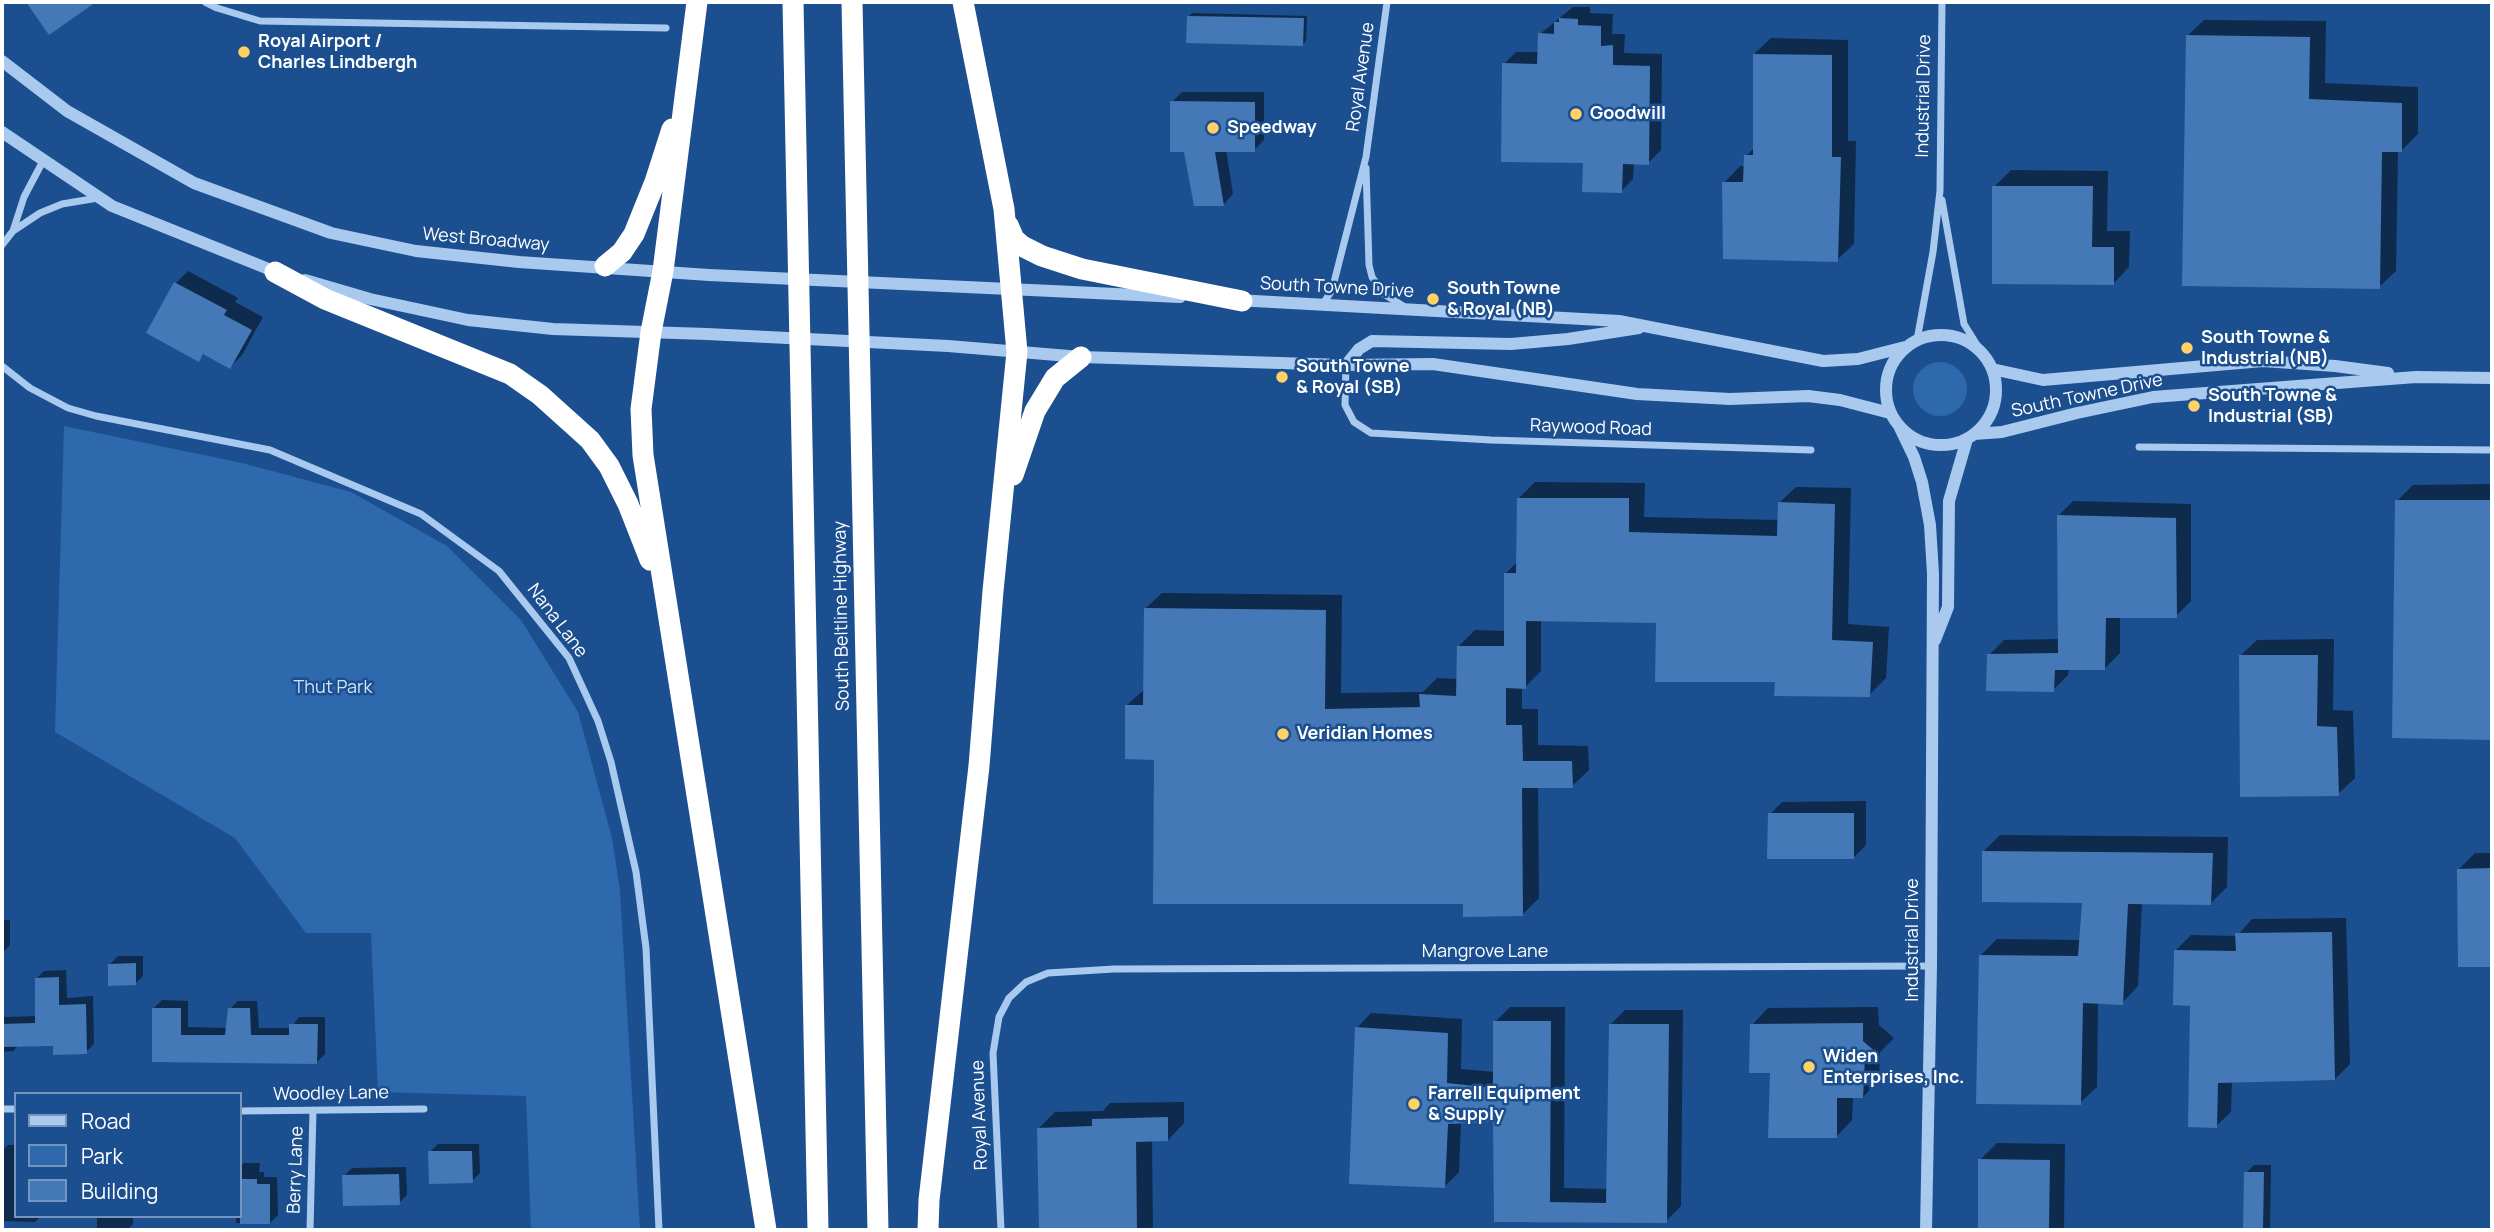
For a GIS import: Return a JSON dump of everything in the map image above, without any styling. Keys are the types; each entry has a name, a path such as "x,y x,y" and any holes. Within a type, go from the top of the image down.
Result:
{"highway":[{"path":"697,2 663,271 651,332 641,409 643,455 663,595 751,1122 766,1230"},
{"path":"793,2 818,1230"},
{"name":"South Beltline Highway","path":"852,2 878,1230"},
{"path":"928,1230 929,1200 979,766 1017,352 1006,221 963,2"},
{"path":"604,266 622,251 634,234 655,182 689,73"},
{"path":"1006,221 1014,239 1042,256 1082,269 1242,301"},
{"path":"275,272 324,299 510,374 568,418 590,440 609,466 628,504 663,595"},
{"path":"1001,507 1035,411 1055,378 1081,357"}],"street":[{"path":"205,2 260,21 666,28"},
{"name":"Royal Avenue","path":"1322,305 1332,290 1366,157 1387,2"},
{"name":"Industrial Drive","path":"1911,343 1933,252 1940,191 1942,2"},
{"name":"West Broadway","path":"2,61 67,111 194,183 331,233 416,251 519,262 709,275 1013,288"},
{"path":"2,132 112,206 275,272 370,299 468,320 553,329 948,346 1081,357 1346,365 1433,364 1637,394 1730,399 1808,396 1840,400 1890,413"},
{"name":"Royal Avenue","path":"1366,157 1369,265 1372,277 1384,294 1410,310"},
{"path":"13,232 24,197 43,161"},
{"name":"Industrial Drive","path":"1940,191 1964,324 1984,356"},
{"path":"2,246 13,232 40,213 62,204 99,198"},
{"name":"South Towne Drive","path":"1013,288 1619,321 1823,361 1858,359 1911,343"},
{"path":"1346,365 1359,349 1372,341 1511,344 1568,339 1650,326"},
{"path":"1946,334 1974,345 1984,356 1992,369 1996,384 1995,401 1989,416 1970,437 1945,445 1924,443 1899,428 1890,413 1885,395 1886,377 1893,360 1911,343 1931,335 1946,334"},
{"name":"South Towne Drive","path":"1992,369 2043,380 2263,361 2335,366 2416,377"},
{"name":"Raywood Road","path":"1346,365 1345,405 1354,422 1371,433 1491,440 1811,450"},
{"name":"Nana Lane","path":"2,366 30,388 68,408 96,416 270,450 421,514 499,571 569,658 598,721 611,762 636,872 646,948 659,1230"},
{"name":"South Towne Drive","path":"1970,437 2153,397 2416,377 2492,378"},
{"name":"Industrial Drive","path":"1899,428 1914,457 1922,482 1930,525 1933,574 1931,966 1926,1230"},
{"name":"Industrial Drive","path":"1931,650 1948,607 1949,501 1970,437"},
{"path":"2139,447 2492,450"},
{"name":"Mangrove Lane","path":"1041,976 1084,969 1931,966"},
{"name":"Royal Avenue","path":"1000,1230 993,1053 999,1017 1010,998 1026,982 1041,976"},
{"name":"Woodley Lane","path":"242,1111 424,1109"},
{"name":"Berry Lane","path":"310,1230 313,1110"}],"green space":[{"path":"1940,362 1959,370 1967,389 1959,408 1940,416 1921,408 1913,389 1921,370"},
{"name":"Thut Park","path":"64,426 242,463 351,492 447,546 521,620 578,712 612,838 620,891 640,1230 531,1230 526,1096 378,1092 371,933 306,933 235,838 55,732"}],"building":[{"path":"26,2 96,2 49,35"},
{"path":"1187,16 1304,18 1303,46 1186,43"},
{"name":"Goodwill","path":"1559,18 1578,19 1578,25 1601,26 1601,46 1613,45 1613,65 1650,66 1649,165 1623,164 1622,193 1582,192 1583,163 1501,162 1502,63 1537,64 1538,33 1554,34 1554,22 1559,22"},
{"path":"2186,35 2310,37 2309,99 2402,103 2402,152 2382,152 2380,289 2182,286"},
{"path":"1753,54 1832,55 1832,157 1841,157 1838,262 1723,259 1722,182 1743,182 1744,155 1753,155"},
{"path":"1170,101 1255,102 1255,152 1215,152 1224,206 1194,206 1184,152 1170,152"},
{"path":"1992,186 2093,186 2092,247 2114,247 2114,285 1992,284"},
{"path":"174,282 227,310 224,315 252,330 230,369 203,354 199,362 146,333"},
{"path":"1517,498 1629,498 1629,532 1777,536 1778,502 1835,504 1832,640 1873,642 1870,697 1774,696 1775,682 1655,682 1656,623 1526,621 1526,689 1506,688 1506,725 1522,725 1523,761 1572,761 1573,788 1522,788 1523,916 1463,917 1463,904 1153,904 1154,760 1125,759 1125,705 1143,705 1144,608 1326,610 1325,709 1420,707 1419,694 1456,696 1457,646 1504,646 1504,573 1516,573"},
{"path":"2395,500 2492,500 2492,740 2392,738"},
{"path":"2057,515 2176,518 2177,618 2106,618 2105,670 2055,670 2054,692 1986,691 1987,654 2058,653"},
{"path":"2239,655 2318,655 2317,726 2337,727 2339,796 2240,797"},
{"path":"1768,813 1854,813 1854,859 1767,859"},
{"path":"1982,851 2213,853 2211,905 2128,904 2123,1005 2083,1003 2081,1105 1976,1104 1979,955 2078,956 2082,903 1982,902"},
{"path":"2492,868 2492,967 2458,967 2457,869"},
{"path":"2332,932 2335,1080 2218,1083 2217,1128 2188,1127 2190,1006 2173,1005 2174,950 2236,951 2235,933"},
{"path":"136,963 136,985 108,986 108,964"},
{"path":"59,977 59,1005 86,1004 87,1054 53,1055 53,1046 2,1047 2,1024 35,1023 35,978"},
{"path":"152,1008 181,1008 181,1035 225,1035 228,1008 250,1008 251,1035 289,1035 289,1024 318,1024 317,1064 152,1062"},
{"path":"1493,1021 1551,1021 1550,1202 1606,1203 1609,1024 1669,1024 1667,1223 1494,1222 1493,1122 1448,1124 1445,1188 1349,1184 1355,1027 1448,1033 1447,1083 1493,1088"},
{"path":"1863,1023 1863,1041 1879,1055 1865,1056 1863,1098 1837,1098 1837,1138 1768,1138 1770,1073 1749,1073 1750,1024"},
{"path":"1168,1117 1168,1141 1136,1142 1137,1230 1039,1230 1037,1128 1092,1126 1092,1119"},
{"path":"428,1151 472,1151 473,1183 429,1184"},
{"path":"1978,1159 2050,1160 2049,1230 1978,1230"},
{"path":"2244,1172 2264,1172 2263,1230 2243,1230"},
{"path":"399,1174 400,1205 343,1206 342,1175"},
{"path":"242,1179 257,1179 257,1184 270,1184 270,1224 240,1224"}],"place":[{"name":"Royal Airport / Charles Lindbergh","path":"244,52"},
{"name":"Goodwill","path":"1576,114"},
{"name":"Speedway","path":"1213,128"},
{"name":"South Towne & Royal (NB)","path":"1433,299"},
{"name":"South Towne & Industrial (NB)","path":"2187,348"},
{"name":"South Towne & Royal (SB)","path":"1282,377"},
{"name":"South Towne & Industrial (SB)","path":"2194,406"},
{"name":"Veridian Homes","path":"1283,734"},
{"name":"Widen Enterprises, Inc.","path":"1809,1067"},
{"name":"Farrell Equipment & Supply","path":"1414,1104"}]}
